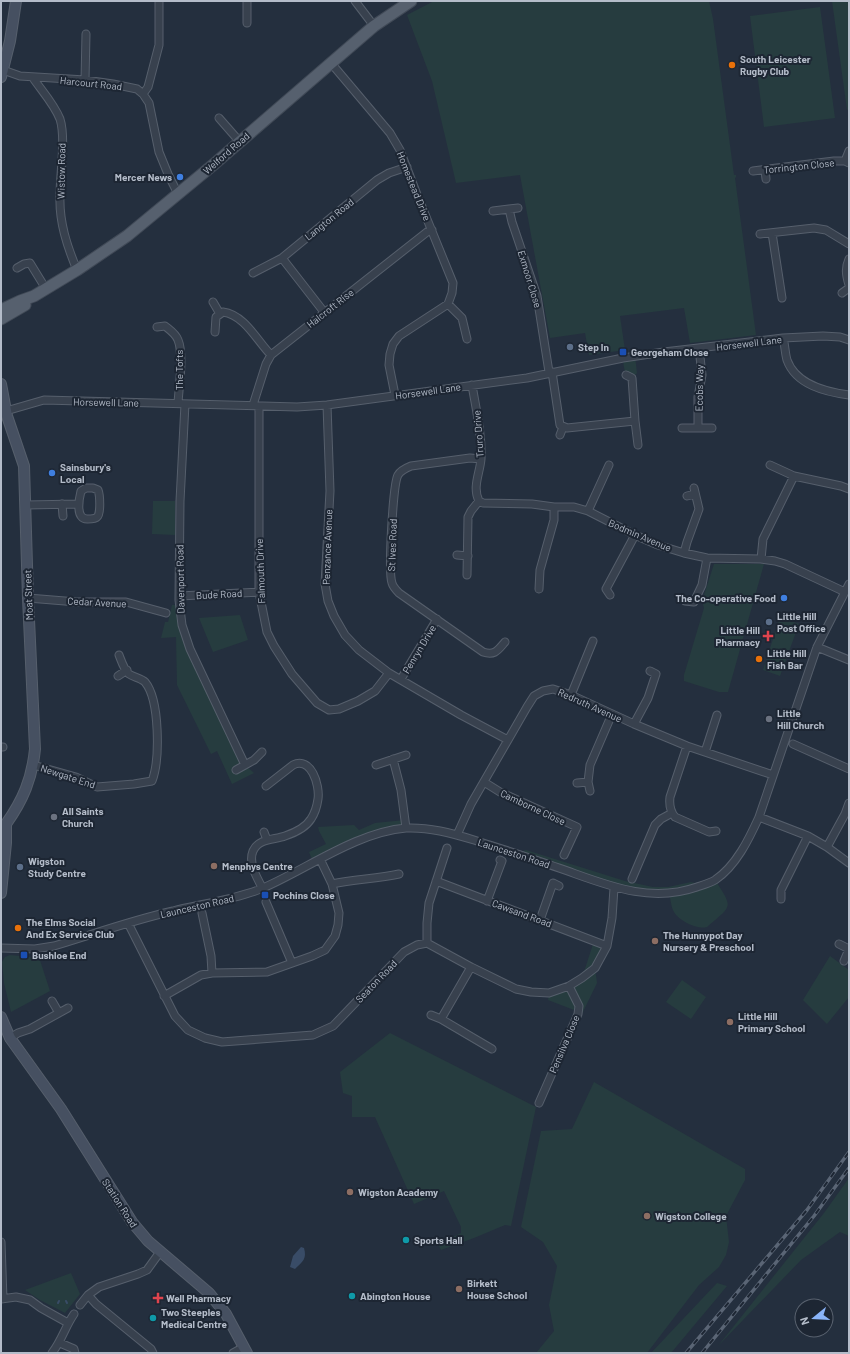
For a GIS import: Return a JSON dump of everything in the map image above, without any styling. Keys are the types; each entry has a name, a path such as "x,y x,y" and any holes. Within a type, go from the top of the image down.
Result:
{"main road":[{"path":"2,73 10,41 16,1"},
{"name":"Welford Road","path":"2,313 26,304 34,296 77,270 127,236 240,142 374,26 411,1"},
{"name":"Moat Street","path":"1,384 5,415 24,466 28,598 35,732 33,765 28,784 18,806 3,823"},
{"path":"1,893 6,843 3,823"},
{"path":"1,1017 10,1038"},
{"name":"Station Road","path":"10,1038 61,1109 132,1222 148,1241 209,1293 226,1314 245,1350"}],"street":[{"path":"159,1 159,44 148,87 143,94 149,103 159,152 178,194"},
{"path":"247,1 247,23"},
{"path":"355,1 374,26"},
{"path":"85,80 86,34"},
{"name":"Homestead Drive","path":"331,63 390,133 400,150 453,283 452,293 448,304"},
{"name":"Harcourt Road","path":"2,73 33,78 85,80 113,84 136,88 143,94"},
{"name":"Wistow Road","path":"33,78 50,101 60,119 63,142 60,197 67,246 77,270"},
{"path":"219,118 240,142"},
{"name":"Torrington Close","path":"753,171 834,161 847,162 849,151"},
{"name":"Langton Road","path":"253,273 282,258 377,180 389,173 407,167"},
{"path":"765,170 766,179"},
{"path":"493,211 518,208"},
{"name":"Exmoor Close","path":"509,210 537,296 550,372"},
{"path":"760,234 814,228 826,230 849,244"},
{"name":"Halcroft Rise","path":"256,406 266,364 271,355 427,232 432,230"},
{"path":"772,233 782,298"},
{"path":"282,258 324,312"},
{"path":"842,293 849,286 846,274 846,264 849,259"},
{"path":"17,268 24,264 30,263 46,289"},
{"path":"212,302 220,314"},
{"path":"394,395 389,365 393,344 399,336 448,304 462,318 467,339"},
{"path":"215,332 216,318 220,314 223,312 234,315 244,323 271,355"},
{"name":"The Tofts","path":"157,327 166,322 178,340 181,353 182,403"},
{"name":"Horsewell Lane","path":"5,415 44,400 297,407 527,378 550,372 629,357 699,348 783,338 823,336 849,340"},
{"path":"783,338 787,360 792,370 802,380 818,388 837,394 849,395"},
{"name":"Ecobs Way","path":"698,428 698,397 702,375 699,348"},
{"path":"550,372 560,425 562,428 560,436"},
{"path":"632,375 638,445"},
{"name":"Truro Drive","path":"472,385 479,426 481,459 476,489 479,501"},
{"name":"Davenport Road","path":"182,403 179,596 182,625 190,649 246,766"},
{"name":"Penzance Avenue","path":"328,404 330,491 325,584 328,601 334,616 345,635 359,650 390,673 461,715 508,740"},
{"name":"Falmouth Drive","path":"256,406 259,592 267,632 274,646 292,674 321,706 329,710 339,709 376,692 390,673"},
{"path":"562,428 635,421"},
{"path":"682,428 712,428"},
{"name":"St Ives Road","path":"481,459 470,458 411,466 402,470 395,483 390,570 391,583 399,593 483,652 489,654 495,652 505,642"},
{"path":"588,511 608,465"},
{"path":"770,465 794,476 849,489"},
{"path":"761,559 763,539 794,476"},
{"path":"86,488 98,490 99,514 97,518 84,520 80,514 79,504 81,490 86,488"},
{"path":"684,553 699,509 694,491 687,496"},
{"path":"467,575 468,517 479,501"},
{"name":"Bodmin Avenue","path":"479,501 483,504 532,504 554,508 574,507 588,511 658,545 707,558 761,559 785,564 845,592"},
{"path":"26,504 79,504"},
{"path":"62,504 63,516"},
{"path":"539,589 540,570 554,520 554,508"},
{"path":"606,591 635,535"},
{"path":"457,555 468,556"},
{"path":"685,601 695,604 702,585 707,558"},
{"name":"Launceston Road","path":"1,948 43,948 172,911 242,895 262,888 320,859 373,836 387,831 406,828 428,828 457,835 517,853 614,888 653,894 670,894 686,891 715,880 740,855 759,817 817,647 849,584"},
{"name":"Bude Road","path":"179,596 259,592"},
{"name":"Cedar Avenue","path":"28,598 78,602 126,602 166,613"},
{"name":"Penryn Drive","path":"401,679 437,619"},
{"path":"572,696 593,642"},
{"path":"817,647 849,660"},
{"path":"118,676 126,670 119,655"},
{"name":"Newgate End","path":"33,765 76,777 97,787 152,781 156,771 158,736 151,692 144,681 128,673 126,670"},
{"path":"634,724 648,698 656,674 650,671"},
{"name":"Redruth Avenue","path":"457,835 471,804 534,696 543,691 553,689 687,746 773,775"},
{"path":"590,791 588,782 590,765 612,714"},
{"path":"705,752 717,714"},
{"path":"793,744 849,770"},
{"path":"687,746 670,797 669,805 675,817 709,832 716,831"},
{"path":"236,770 246,766 262,752"},
{"path":"376,764 406,755"},
{"path":"393,760 401,790 406,828"},
{"path":"262,888 256,874 252,857 253,851 262,842 286,836 300,829 310,821 317,808 318,797 317,788 310,768 304,762 298,762 293,765 266,786"},
{"name":"Camborne Close","path":"484,782 500,792 579,824 564,855"},
{"path":"577,783 588,782"},
{"path":"827,847 845,814 849,803"},
{"path":"632,879 640,870 656,825 661,819 672,813"},
{"path":"759,817 808,836 827,847 849,863"},
{"path":"264,832 267,840"},
{"path":"781,899 777,891 808,836"},
{"path":"447,848 428,903 427,942 471,967 523,991 549,992 569,986 595,968 608,946 614,888"},
{"path":"164,996 201,975 212,973 267,972 325,950 335,936 338,925 338,913 332,884 320,859"},
{"path":"487,901 503,861"},
{"path":"332,884 399,874"},
{"name":"Cawsand Road","path":"436,881 608,946"},
{"path":"540,920 553,883 559,886"},
{"path":"266,902 292,963"},
{"path":"202,913 211,956 212,973"},
{"name":"Seaton Road","path":"128,923 175,1016 188,1030 205,1038 222,1042 313,1035 333,1026 404,952 417,945 427,942"},
{"path":"839,944 849,949 844,961"},
{"path":"441,1019 471,967"},
{"name":"Pensilva Close","path":"539,1103 578,1014 579,1006 569,986"},
{"path":"52,1001 59,1013"},
{"path":"10,1038 68,1008"},
{"path":"431,1015 441,1019 492,1049"},
{"path":"1,1242 2,1299 16,1297 30,1300 41,1308 68,1322"},
{"path":"80,1305 88,1295 99,1288 147,1270 160,1252"},
{"path":"88,1295 96,1304 151,1349 153,1353"},
{"path":"52,1353 60,1343 68,1322 74,1314"},
{"path":"60,1343 74,1349 75,1353"},
{"path":"233,1353 245,1350"}],"green space":[{"path":"434,1 709,1 713,19 734,175 736,175 735,178 756,335 690,343 684,308 620,316 625,350 589,355 585,333 550,338 520,175 456,183 432,81 407,15"},
{"path":"832,1 849,1 849,109 847,110"},
{"path":"820,7 835,118 764,127 750,16"},
{"path":"635,356 637,373 632,378 625,372 623,358"},
{"path":"153,501 175,501 175,535 152,534"},
{"path":"714,564 764,564 728,692 719,692 684,681 684,675 704,608 702,601"},
{"path":"172,605 180,605 182,625 245,765 254,773 232,784 217,751 211,754 177,685 176,637 161,638 165,622 168,622"},
{"path":"240,615 248,640 213,652 199,618"},
{"path":"780,617 799,624 780,676 763,670"},
{"path":"405,820 406,828 387,831 313,862 309,852 326,844 318,827 354,825 359,830 375,823"},
{"path":"526,850 625,881 653,887 668,887 691,882 703,885 715,880 725,896 728,906 726,910 707,927 703,928 694,926 680,919 676,915 672,908 669,894 632,891 517,853"},
{"path":"593,944 607,946 595,968 597,983 581,1016 574,1010 548,1000 549,993 582,978"},
{"path":"38,954 50,991 11,1012 4,983 2,962 5,957 10,955 29,957"},
{"path":"830,956 849,970 849,997 827,1024 803,1000"},
{"path":"682,980 706,997 691,1019 666,1002"},
{"path":"390,1033 536,1107 511,1226 505,1225 441,1250 438,1244 461,1233 461,1227 444,1191 414,1204 375,1117 352,1117 352,1096 343,1093 340,1072"},
{"name":"Wigston College","path":"594,1082 745,1169 745,1180 726,1216 729,1242 726,1255 719,1267 699,1285 647,1353 536,1353 554,1331 549,1305 557,1266 543,1242 521,1227 541,1131 572,1129"},
{"path":"849,1178 849,1236 840,1232 801,1260 718,1346 824,1213"},
{"path":"71,1273 80,1294 65,1313 25,1290"},
{"path":"717,1283 727,1286 671,1353 651,1353"}],"water":[{"path":"301,1247 304,1248 305,1252 304,1260 295,1269 290,1267 293,1256"}],"railway":[{"path":"686,1353 807,1210 849,1152"},
{"path":"702,1353 814,1216 849,1168"}],"place":[{"name":"South Leicester Rugby Club","path":"732,65"},
{"name":"Mercer News","path":"180,177"},
{"name":"Step In","path":"570,347"},
{"name":"Georgeham Close","path":"623,352"},
{"name":"Sainsbury's Local","path":"52,473"},
{"name":"The Co-operative Food","path":"784,598"},
{"name":"Little Hill Post Office","path":"769,622"},
{"name":"Little Hill Pharmacy","path":"768,636"},
{"name":"Little Hill Fish Bar","path":"759,659"},
{"name":"Little Hill Church","path":"769,719"},
{"name":"All Saints Church","path":"54,817"},
{"name":"Menphys Centre","path":"214,866"},
{"name":"Wigston Study Centre","path":"20,867"},
{"name":"Pochins Close","path":"265,895"},
{"name":"The Elms Social And Ex Service Club","path":"18,928"},
{"name":"The Hunnypot Day Nursery & Preschool","path":"655,941"},
{"name":"Bushloe End","path":"24,955"},
{"name":"Little Hill Primary School","path":"730,1022"},
{"name":"Wigston Academy","path":"350,1192"},
{"name":"Wigston College","path":"647,1216"},
{"name":"Sports Hall","path":"406,1240"},
{"name":"Birkett House School","path":"459,1289"},
{"name":"Abington House","path":"352,1296"},
{"name":"Well Pharmacy","path":"158,1298"},
{"name":"Two Steeples Medical Centre","path":"153,1318"}]}
